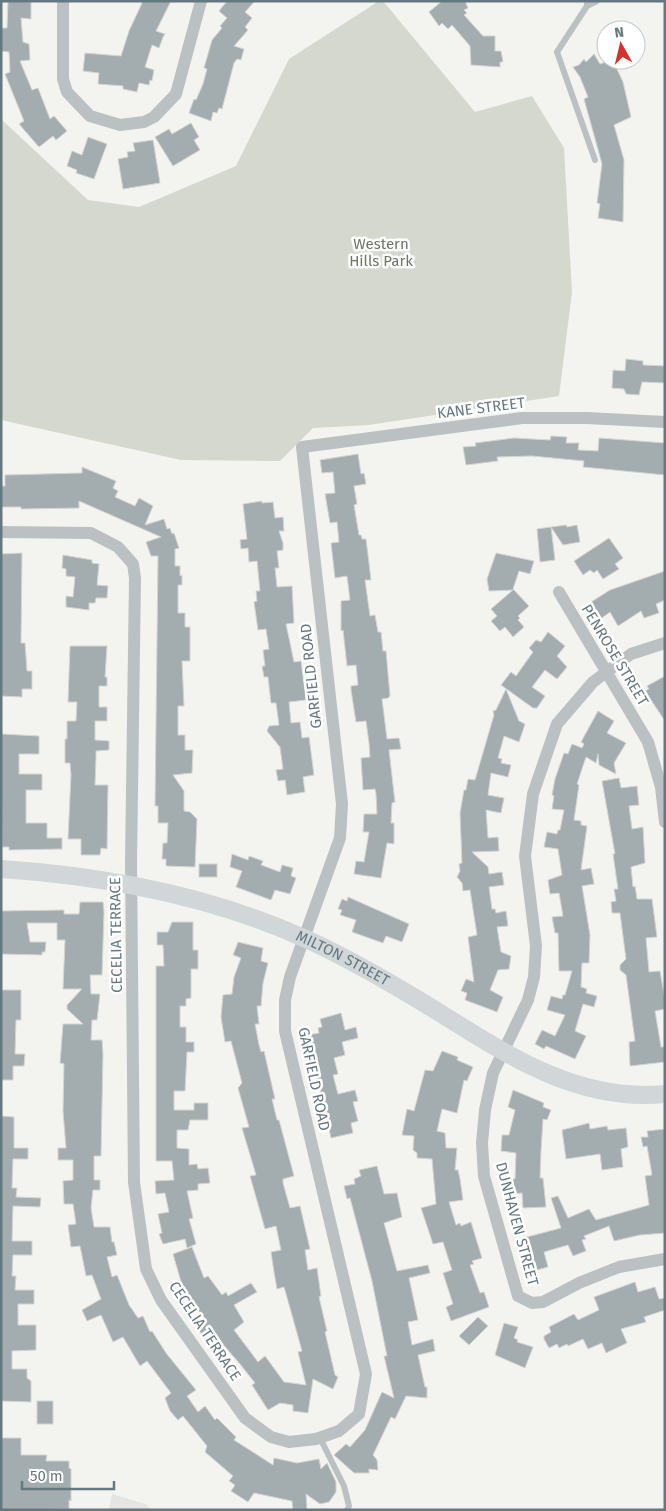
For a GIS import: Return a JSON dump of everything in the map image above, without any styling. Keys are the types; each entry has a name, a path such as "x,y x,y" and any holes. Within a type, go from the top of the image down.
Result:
{"main road":[{"name":"MILTON STREET","path":"1,870 48,872 132,884 230,909 304,938 381,977 503,1051 552,1077 590,1088 620,1093 665,1094"}],"street":[{"path":"63,1 63,79 67,92 90,116 120,125 144,122 154,117 176,94 201,1"},
{"name":"KANE STREET","path":"302,448 522,418 587,418 665,422"},
{"name":"GARFIELD ROAD","path":"246,1418 271,1437 289,1442 320,1438 339,1431 359,1414 366,1374 285,1031 285,1000 290,977 340,838 342,804 302,448"},
{"name":"CECELIA TERRACE","path":"1,532 91,533 118,546 133,564 135,578 132,884 134,1182 146,1269 161,1300 246,1418"},
{"name":"PENROSE STREET","path":"559,592 648,742 661,787 665,822"},
{"name":"DUNHAVEN STREET","path":"665,643 631,654 606,671 593,682 557,724 533,794 525,856 536,946 534,977 528,1000 493,1073 485,1110 482,1143 484,1176 518,1296 532,1303 543,1302 579,1283 619,1268 665,1259"}],"lane":[{"path":"595,160 557,52 587,4 597,1"},
{"path":"320,1438 344,1486 349,1506 347,1510"}],"shaded area":[{"path":"112,1494 145,1504 151,1510 109,1510"}],"green space":[{"name":"Western Hills Park","path":"379,1 383,1 475,112 532,96 564,148 572,292 559,396 369,425 313,428 280,461 181,460 1,420 1,113 3,121 88,200 139,207 236,166 289,59"}],"building":[{"path":"8,1 31,2 31,19 21,18 23,42 29,44 30,60 20,61 32,90 38,88 50,119 54,116 67,131 56,140 53,136 39,147 19,124 24,121 5,74 10,72 9,52 1,51 1,28 7,28"},
{"path":"143,1 171,1 156,31 165,34 159,48 152,45 145,67 154,70 152,81 150,80 149,85 139,83 137,92 123,89 123,86 98,84 99,73 83,71 85,53 121,56 129,31"},
{"path":"227,1 255,1 245,12 252,18 245,27 248,30 234,46 244,49 241,60 237,59 234,63 222,109 219,108 217,113 213,112 211,121 189,113 194,99 196,100 203,84 207,69 204,68 212,40 222,28 220,26 227,18 219,11"},
{"path":"442,1 465,1 468,8 464,10 467,13 464,15 483,36 495,36 495,51 501,51 503,62 500,62 500,67 471,65 470,46 452,25 448,29 442,23 439,26 429,12"},
{"path":"594,54 596,57 596,70 617,70 623,82 631,117 614,125 624,160 623,222 598,218 600,204 597,203 602,164 584,99 588,97 580,77 573,67 579,65 584,59 586,62"},
{"path":"191,123 199,137 194,140 200,150 173,166 155,137 169,129 172,134"},
{"path":"88,137 107,144 94,179 76,173 77,170 67,166 72,151 82,155"},
{"path":"153,140 160,183 123,189 118,159 128,157 127,152 135,151 133,143"},
{"path":"626,359 643,361 643,365 665,366 665,383 642,382 639,395 626,394 624,389 612,388 613,370 625,371"},
{"path":"551,436 567,437 566,443 579,443 578,450 598,451 599,438 665,443 665,475 583,467 584,461 532,456 497,457 498,461 466,465 463,447 476,446 475,443 514,438 550,440"},
{"path":"358,454 361,474 364,473 366,484 354,486 357,504 354,505 359,535 361,535 362,539 366,539 371,580 365,580 370,616 375,615 378,632 381,632 383,651 386,651 390,696 382,699 387,739 399,738 401,749 389,750 395,802 392,803 391,823 394,823 394,844 387,843 381,878 354,874 356,861 364,862 369,832 363,832 364,814 377,814 376,794 375,789 363,790 361,758 370,757 369,743 366,721 356,722 351,686 358,685 356,665 347,666 343,630 341,631 341,601 350,600 347,576 335,578 331,543 339,542 337,522 330,523 325,494 335,493 333,472 322,473 320,460"},
{"path":"82,467 116,481 113,488 118,491 115,497 135,506 139,498 153,506 145,525 164,519 167,529 170,528 172,534 174,533 179,548 175,549 175,566 180,566 180,576 182,575 182,585 178,585 178,613 185,613 185,627 190,627 190,661 182,661 184,706 178,706 178,735 185,735 185,750 193,750 192,773 173,775 184,791 184,811 190,812 197,819 195,867 166,866 166,859 162,859 163,843 167,843 168,823 158,823 158,806 155,806 158,556 151,556 146,542 161,537 79,501 79,508 21,509 21,507 1,507 1,486 5,486 5,475 82,473"},
{"path":"262,501 262,503 273,502 275,518 283,517 284,531 279,531 283,550 277,551 279,568 275,568 277,587 292,586 294,623 286,624 294,662 301,661 306,700 289,702 291,723 300,722 302,738 309,737 314,775 303,777 305,792 287,795 285,780 278,781 276,770 283,769 280,747 267,731 269,726 279,725 276,703 271,703 268,677 264,677 262,666 265,666 263,650 269,649 266,629 258,630 254,602 257,601 256,591 260,591 257,561 249,562 248,548 241,549 240,540 247,539 243,504"},
{"path":"566,525 567,527 577,525 580,542 563,545 551,527"},
{"path":"551,527 555,560 540,562 537,529"},
{"path":"609,538 623,558 615,564 619,569 603,579 597,570 594,573 590,570 583,575 574,561"},
{"path":"22,553 21,643 25,643 27,671 32,671 32,689 22,689 22,697 1,696 1,554"},
{"path":"496,553 534,561 530,574 519,571 513,589 529,606 518,616 520,618 518,620 524,627 513,637 505,627 500,631 491,621 497,616 491,609 513,590 489,591 487,579"},
{"path":"63,555 92,560 92,563 99,564 97,585 108,586 107,598 96,598 95,603 89,603 89,610 66,607 66,596 73,597 75,577 66,576 66,569 62,568"},
{"path":"665,571 665,600 656,604 659,613 644,618 641,611 618,626 610,612 599,620 588,604 610,590"},
{"path":"548,632 565,646 557,656 567,667 557,679 545,670 532,687 545,696 537,708 533,708 501,685 511,672 516,676 533,652 529,648 536,640 541,642"},
{"path":"70,646 107,646 105,677 107,677 107,686 99,686 99,707 107,707 107,721 95,721 95,740 109,741 109,750 96,751 95,785 108,785 107,849 101,848 100,855 81,855 81,839 68,839 71,775 70,763 65,763 65,739 67,739 67,721 76,721 77,702 68,702"},
{"path":"665,676 665,721 645,691 649,689 647,686"},
{"path":"506,689 519,721 525,724 519,742 504,736 498,758 502,759 501,763 511,765 508,777 491,773 488,795 504,798 501,813 486,810 488,838 498,837 499,851 472,852 488,867 489,874 502,872 504,885 489,887 492,909 495,909 496,913 506,911 508,926 497,927 501,952 511,956 509,969 498,970 490,990 503,997 497,1012 465,1000 467,993 461,991 466,979 474,982 468,937 477,935 470,890 463,891 462,883 457,877 460,871 459,864 462,863 460,813 464,790 466,790 468,779 475,780 494,715 493,711 496,710"},
{"path":"598,711 614,721 607,733 626,743 614,763 616,774 599,765 598,754 596,763 586,757 577,784 579,785 574,820 581,821 581,825 587,826 581,870 591,868 594,884 582,886 590,935 589,963 582,963 581,987 587,989 586,993 597,996 594,1007 583,1004 575,1031 586,1036 575,1059 546,1046 544,1049 535,1044 542,1030 555,1036 565,1015 547,1010 551,996 562,999 563,995 565,995 572,971 559,971 558,933 555,933 552,917 563,916 559,893 550,894 548,880 562,875 558,849 544,847 547,832 557,834 558,830 560,830 564,810 552,809 554,796 552,795 555,779 564,753 568,754 572,744 582,748 584,744 581,742"},
{"path":"1,734 39,736 39,754 19,754 19,774 42,774 42,790 26,790 26,823 47,823 47,838 62,838 62,849 9,850 9,847 2,847"},
{"path":"619,778 621,788 637,786 639,805 629,806 632,829 643,827 645,863 631,867 633,887 635,886 637,899 652,899 657,937 646,938 649,972 660,971 665,1000 665,1009 655,1011 661,1047 665,1047 665,1062 630,1066 629,1042 635,1041 626,975 620,970 620,965 626,959 620,913 612,913 611,902 616,901 614,889 618,889 613,854 615,854 602,781"},
{"path":"232,854 248,860 249,856 263,861 261,865 280,872 282,865 293,868 291,876 296,878 290,894 275,890 271,900 236,887 242,871 230,867"},
{"path":"199,864 217,864 217,877 199,877"},
{"path":"348,897 409,924 402,942 386,936 383,943 352,932 356,920 340,915 342,910 338,909 342,899 347,901"},
{"path":"80,902 103,902 104,912 102,975 90,975 91,994 100,994 97,1020 92,1020 91,1040 102,1040 103,1054 101,1156 94,1156 94,1180 100,1180 100,1190 93,1190 91,1208 94,1227 110,1227 112,1242 114,1242 117,1255 107,1257 112,1277 117,1275 129,1305 138,1318 143,1316 150,1332 152,1331 166,1353 196,1390 187,1396 198,1412 205,1406 215,1420 217,1418 236,1437 234,1440 273,1465 274,1458 297,1463 319,1459 321,1469 327,1463 336,1482 336,1492 329,1502 320,1504 306,1494 307,1510 293,1510 292,1501 254,1493 248,1502 231,1491 235,1485 229,1481 233,1476 205,1452 207,1446 183,1416 178,1420 170,1411 165,1398 171,1393 147,1361 140,1366 123,1337 113,1342 101,1315 87,1321 82,1310 101,1299 92,1275 86,1276 80,1246 71,1247 68,1225 76,1224 73,1204 64,1204 63,1181 73,1180 73,1160 58,1160 58,1148 66,1148 63,1111 64,1064 60,1063 63,1024 83,1024 67,1009 67,1005 82,989 63,989 65,940 57,940 57,923 27,923 30,942 46,942 45,952 42,952 42,955 1,954 1,911 64,910 64,914 79,914"},
{"path":"172,922 193,922 193,950 198,950 198,969 191,969 191,998 186,999 186,1006 180,1006 180,1027 186,1027 186,1042 194,1042 194,1052 187,1052 185,1091 174,1091 174,1110 194,1110 194,1103 208,1103 208,1120 190,1120 188,1130 177,1130 177,1148 189,1149 189,1165 197,1164 198,1169 208,1168 210,1183 198,1184 198,1190 187,1191 193,1218 189,1219 196,1244 187,1248 185,1239 163,1244 159,1234 162,1233 158,1214 169,1212 165,1193 156,1194 155,1181 174,1180 172,1161 156,1161 156,966 164,966 163,945 157,945 157,932 168,932"},
{"path":"238,942 263,948 261,961 268,963 263,983 261,1006 257,1006 259,1024 255,1024 261,1052 264,1051 275,1099 272,1099 277,1120 279,1120 294,1176 283,1179 283,1183 290,1208 300,1206 310,1249 305,1250 308,1270 317,1268 321,1296 319,1297 327,1331 325,1332 335,1375 338,1377 333,1389 313,1379 308,1413 293,1411 293,1405 280,1403 268,1410 252,1385 255,1383 220,1341 212,1347 195,1326 204,1319 182,1285 173,1254 192,1247 204,1278 208,1276 222,1295 226,1292 228,1296 251,1283 257,1292 234,1305 244,1322 234,1330 258,1362 265,1356 284,1382 306,1385 298,1352 302,1351 284,1287 277,1289 271,1252 281,1250 276,1226 265,1229 250,1176 256,1175 242,1128 249,1127 238,1088 242,1083 231,1041 225,1042 221,1017 223,995 232,994 234,977 241,958 233,955"},
{"path":"1,990 21,990 21,1020 16,1020 15,1054 25,1054 24,1066 13,1066 13,1080 1,1080"},
{"path":"341,1013 345,1030 356,1027 358,1038 342,1042 345,1055 334,1058 338,1074 333,1075 338,1094 355,1090 358,1101 353,1102 358,1121 351,1123 353,1133 331,1138 308,1035 319,1033 318,1028 322,1027 320,1019"},
{"path":"442,1051 458,1057 457,1060 473,1067 467,1081 464,1080 457,1113 442,1109 437,1131 445,1133 446,1148 457,1148 455,1170 458,1170 463,1200 449,1202 456,1225 460,1223 461,1226 471,1222 482,1258 472,1261 474,1264 470,1265 480,1293 484,1292 489,1307 451,1321 446,1307 453,1304 443,1273 452,1270 443,1242 433,1244 421,1208 436,1204 432,1159 417,1158 417,1153 413,1150 414,1136 402,1135 407,1109 414,1111 425,1070 433,1071"},
{"path":"513,1090 544,1103 543,1107 551,1110 547,1120 543,1119 541,1151 540,1178 543,1178 546,1207 523,1208 522,1193 511,1194 510,1179 515,1179 516,1153 501,1151 502,1135 509,1135 515,1110 508,1107"},
{"path":"1,1116 14,1117 14,1148 28,1148 28,1159 13,1159 12,1188 17,1188 16,1197 41,1198 40,1207 13,1206 12,1241 32,1241 32,1255 13,1255 12,1276 16,1276 15,1290 34,1290 34,1304 18,1304 18,1325 36,1325 36,1350 12,1351 12,1369 27,1369 27,1378 31,1381 31,1402 1,1401"},
{"path":"589,1123 590,1129 607,1126 608,1130 626,1128 628,1147 621,1149 623,1167 602,1170 600,1154 566,1159 562,1130"},
{"path":"665,1129 665,1233 640,1235 614,1241 609,1226 584,1236 586,1239 582,1240 586,1251 573,1256 568,1245 544,1252 548,1267 533,1271 523,1238 561,1228 551,1198 558,1196 568,1218 589,1209 596,1220 649,1205 645,1176 652,1175 647,1146 643,1147 641,1137 648,1137 647,1131"},
{"path":"377,1166 384,1194 397,1193 402,1217 384,1223 397,1271 428,1265 430,1273 409,1278 418,1320 408,1322 412,1345 433,1339 435,1351 418,1355 425,1387 427,1387 427,1398 406,1396 395,1419 391,1417 373,1455 377,1460 378,1470 369,1469 369,1473 354,1473 334,1455 346,1444 350,1447 365,1430 382,1392 394,1398 384,1356 387,1356 372,1281 350,1198 347,1199 344,1186 355,1184 354,1179 361,1176 359,1170"},
{"path":"635,1282 638,1292 655,1287 659,1299 665,1298 665,1310 644,1317 646,1322 621,1329 627,1343 606,1353 602,1343 588,1349 583,1339 568,1346 567,1344 559,1348 557,1344 549,1348 544,1336 551,1332 549,1327 574,1314 578,1320 599,1310 594,1297"},
{"path":"478,1317 488,1326 469,1345 459,1336"},
{"path":"504,1323 518,1327 514,1338 518,1340 517,1342 533,1347 525,1368 495,1355"},
{"path":"37,1401 53,1401 53,1424 37,1424"},
{"path":"1,1438 21,1438 21,1455 47,1455 46,1461 69,1461 69,1468 71,1469 71,1501 69,1500 69,1509 1,1510"}]}
